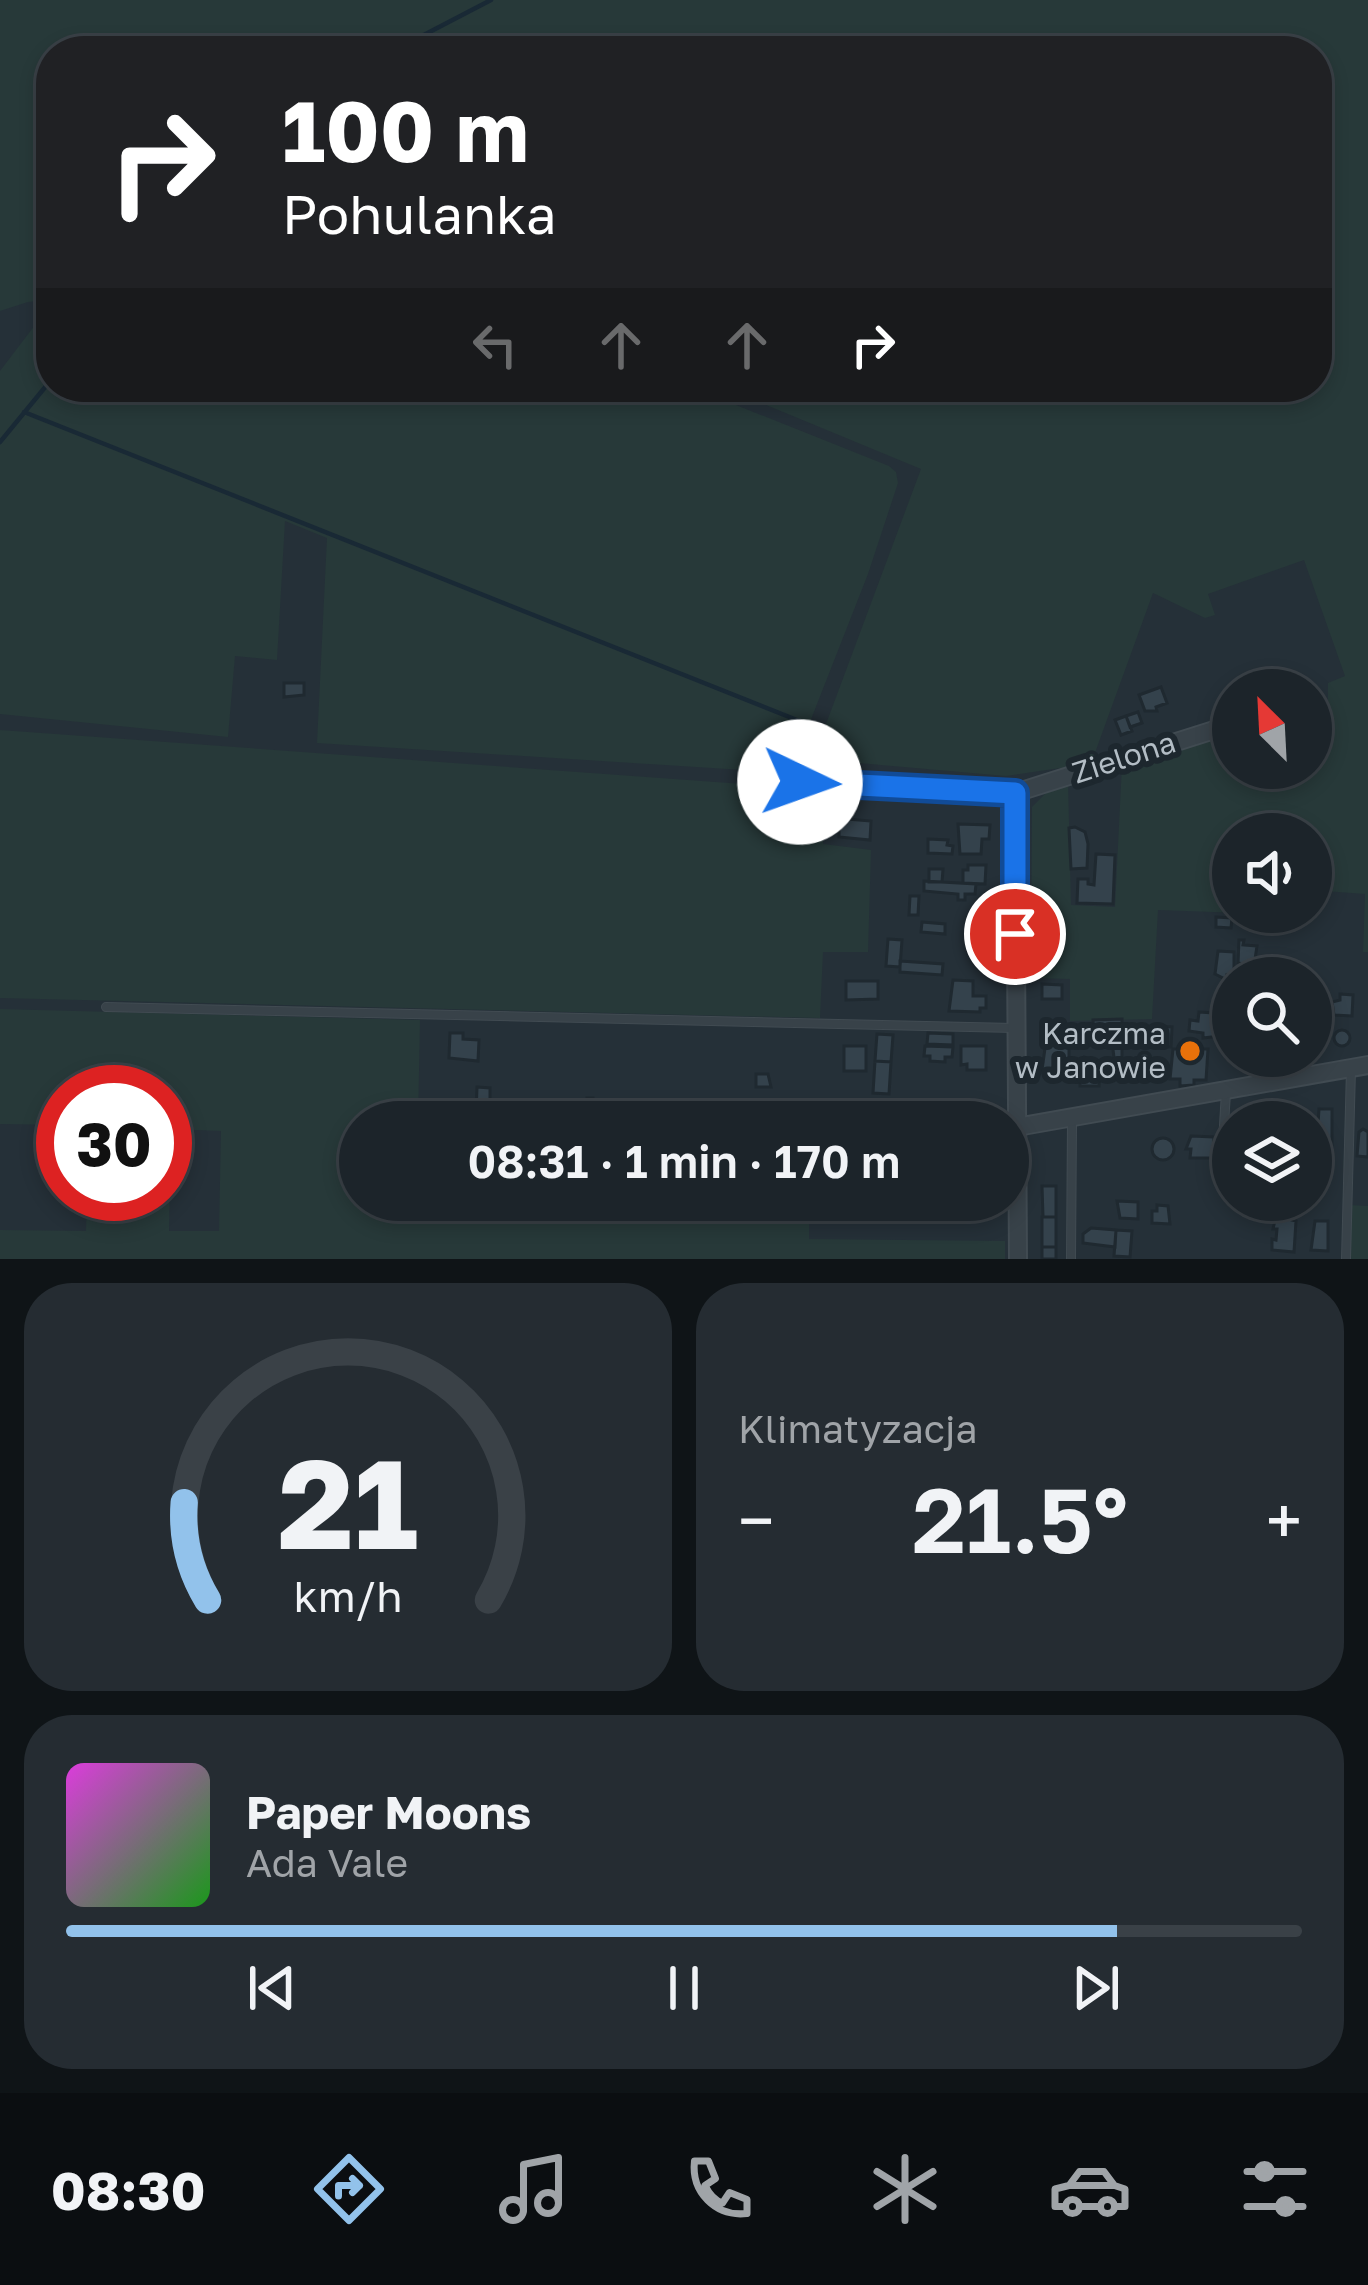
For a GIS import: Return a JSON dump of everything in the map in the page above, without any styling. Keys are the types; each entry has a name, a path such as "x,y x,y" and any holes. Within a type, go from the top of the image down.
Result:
{"street":[{"name":"Zielona","path":"800,782 1015,793 1212,731"},
{"path":"1015,793 1016,1101"},
{"path":"1029,1125 1359,1066"},
{"path":"1018,1221 1018,1259"}],"lane":[{"path":"106,1007 1015,1028"},
{"path":"1346,1259 1344,1212 1359,1066"},
{"path":"1225,1101 1226,1090"},
{"path":"1071,1259 1072,1120"}],"shaded area":[{"path":"0,0 1368,0 1368,952 1363,952 1365,894 1332,892 1332,813 1212,813 1212,912 1158,910 1152,1019 1070,1021 1070,979 1031,978 1032,807 1068,781 1071,905 1115,907 1122,764 1212,738 1212,789 1332,789 1332,681 1345,676 1304,560 1208,594 1215,615 1205,618 1153,593 1092,761 1059,774 1060,768 1006,776 813,759 921,469 759,402 1332,402 1332,36 36,36 36,301 0,311"},
{"path":"36,324 36,402 729,402 889,466 898,483 868,574 790,773 317,743 327,538 285,521 277,660 235,656 228,737 0,714 0,371"},
{"path":"0,730 825,790 823,844 871,850 868,952 823,952 820,1018 0,998"},
{"path":"0,1009 420,1020 418,1101 339,1101 339,1221 809,1221 809,1239 1005,1241 1005,1259 0,1259 0,1230 86,1231 86,1221 169,1221 169,1231 219,1231 221,1131 192,1130 192,1065 36,1065 36,1125 0,1124"},
{"path":"1349,1205 1368,1206 1368,1259 1349,1259"}],"building":[{"path":"284,683 304,683 304,695 284,697"},
{"path":"1161,687 1167,703 1156,707 1157,711 1145,711 1139,695"},
{"path":"1138,712 1142,723 1130,727 1126,716"},
{"path":"1126,716 1132,731 1121,735 1115,720"},
{"path":"871,821 870,840 839,837 839,822"},
{"path":"958,824 990,825 981,854 960,854"},
{"path":"1069,828 1085,832 1087,868 1071,869"},
{"path":"928,839 948,840 952,854 928,853"},
{"path":"1096,854 1115,855 1113,904 1077,903 1078,879 1094,885"},
{"path":"968,865 986,865 985,884 963,883"},
{"path":"929,869 943,869 942,882 929,882"},
{"path":"924,881 976,884 975,894 958,900 958,894 924,891"},
{"path":"910,896 919,896 918,915 909,915"},
{"path":"922,922 945,924 945,934 921,932"},
{"path":"975,931 993,931 992,960 974,960 974,953 968,953 968,940 974,941"},
{"path":"888,939 902,940 900,967 886,966"},
{"path":"1239,940 1257,946 1255,957 1238,957"},
{"path":"1218,951 1234,952 1234,957 1217,957"},
{"path":"900,961 943,964 942,975 900,972"},
{"path":"953,980 973,981 973,996 986,996 986,1008 949,1011"},
{"path":"846,981 878,981 878,999 846,1000"},
{"path":"1042,984 1062,985 1062,999 1042,999"},
{"path":"1340,994 1353,995 1352,1016 1334,1015 1332,1002 1340,1000"},
{"path":"1199,1012 1212,1013 1212,1037 1189,1031 1190,1020 1198,1021"},
{"path":"1122,1019 1122,1033 1094,1033 1093,1020"},
{"path":"1153,1026 1172,1027 1171,1047 1153,1047"},
{"path":"1342,1030 1350,1038 1342,1046 1334,1038"},
{"path":"450,1033 479,1040 478,1061 449,1058"},
{"path":"928,1033 953,1034 953,1045 927,1044"},
{"path":"1111,1033 1122,1033 1122,1066 1115,1066"},
{"path":"877,1034 893,1035 891,1062 875,1061"},
{"path":"1046,1041 1069,1041 1069,1060 1063,1060 1062,1070 1042,1070"},
{"path":"844,1046 866,1046 866,1071 844,1071"},
{"path":"925,1046 953,1047 952,1057 945,1057 945,1062 930,1061 930,1056 924,1056"},
{"path":"961,1046 986,1046 986,1070 967,1070 967,1064 961,1065"},
{"path":"1173,1049 1208,1049 1206,1080 1180,1086 1180,1079 1170,1079"},
{"path":"1084,1057 1100,1062 1099,1086 1080,1086"},
{"path":"875,1061 891,1062 889,1094 873,1093"},
{"path":"756,1074 768,1074 771,1087 756,1087"},
{"path":"477,1087 490,1088 490,1101 476,1101"},
{"path":"1363,1129 1368,1132 1368,1157 1357,1156"},
{"path":"1191,1136 1212,1137 1212,1158 1190,1158 1191,1149 1186,1149"},
{"path":"1163,1138 1174,1149 1163,1160 1152,1149"},
{"path":"1042,1186 1056,1186 1056,1217 1043,1217"},
{"path":"1117,1201 1138,1202 1138,1219 1120,1218"},
{"path":"1157,1205 1168,1206 1170,1224 1152,1223"},
{"path":"1042,1217 1056,1217 1056,1247 1042,1247"},
{"path":"1275,1221 1296,1221 1294,1252 1272,1250 1277,1229 1273,1229"},
{"path":"1315,1221 1328,1221 1328,1251 1311,1250"},
{"path":"1091,1228 1116,1230 1115,1247 1083,1243 1083,1234"},
{"path":"1116,1230 1132,1231 1130,1257 1114,1256"},
{"path":"1042,1247 1056,1247 1056,1259 1042,1259"}],"waterway":[{"path":"422,36 491,0"},
{"path":"0,442 36,398"},
{"path":"24,412 812,726"}],"place":[{"name":"Karczma w Janowie","path":"1190,1051"}],"route":[{"path":"800,782 1015,793 1015,934"}]}
